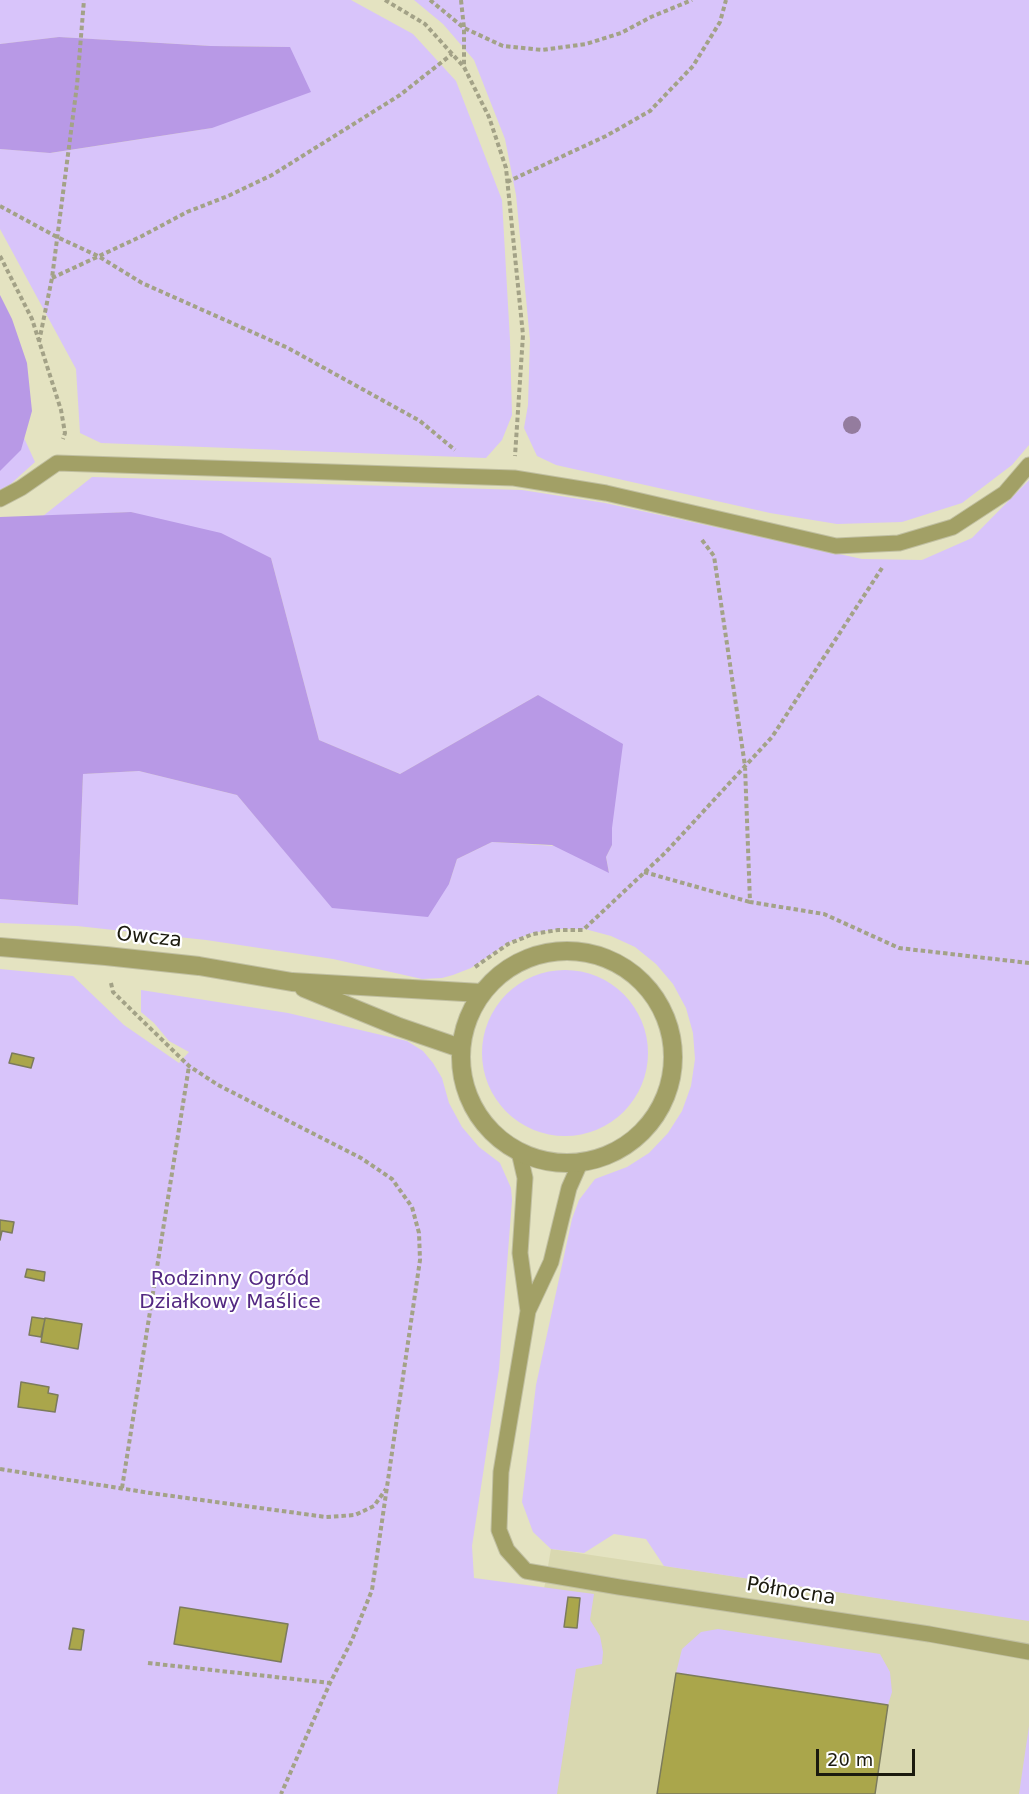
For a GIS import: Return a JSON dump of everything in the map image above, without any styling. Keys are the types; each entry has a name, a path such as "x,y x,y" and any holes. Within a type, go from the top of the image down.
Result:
{"street":[{"name":"Owcza","path":"0,947 199,966 292,982 481,993"},
{"path":"573,950 607,958 637,975 659,1002 672,1034 674,1069 664,1103 645,1131 617,1152 581,1161 550,1162 519,1152 493,1134 474,1109 463,1079 460,1048 467,1019 481,993 506,969 538,954 573,950"},
{"name":"Owcza","path":"292,982 399,1027 460,1048"}],"lane":[{"path":"0,499 57,464 514,478 606,493 836,546 899,543 953,527 1005,493 1029,465"},
{"path":"519,1152 525,1178 520,1253 528,1311"},
{"path":"528,1311 551,1262 569,1188 581,1161"},
{"name":"Północna","path":"528,1311 501,1472 499,1530 507,1550 526,1571 1029,1652"}],"path":[{"path":"39,342 52,278 77,86 84,0"},
{"path":"385,0 425,24 464,68 489,117 506,168 523,335 514,478"},
{"path":"430,0 464,28 503,46 542,50 586,44 621,33 651,17 692,0"},
{"path":"461,0 464,68"},
{"path":"507,182 606,136 650,111 693,66 720,22 726,0"},
{"path":"52,278 187,212 272,175 400,95 453,54"},
{"path":"0,206 98,256 142,283 288,348 420,421 487,477"},
{"path":"0,256 32,319 61,410 64,433 57,464"},
{"path":"677,509 714,556 745,766 750,902"},
{"path":"472,968 508,944 532,934 558,930 583,930 665,853 772,737 899,543"},
{"path":"644,872 750,902 824,914 899,948 1029,963"},
{"path":"106,956 113,992 189,1066 218,1084 361,1158 392,1179 412,1207 419,1233 420,1260 372,1590 352,1640 330,1683 281,1794"},
{"path":"122,1488 189,1066"},
{"path":"0,1468 326,1517 355,1515 374,1506 387,1488"},
{"path":"148,1663 330,1683"}],"shaded area":[{"path":"59,37 211,46 290,47 311,92 212,128 50,153 0,149 0,44"},
{"path":"0,295 12,319 27,363 32,411 21,450 0,471"},
{"path":"131,512 221,533 271,558 319,740 400,774 538,695 623,744 612,828 612,845 606,857 609,873 552,845 492,842 457,859 449,884 428,917 332,908 237,795 139,771 83,774 78,905 0,899 0,517"},
{"path":"1029,1542 1029,1794 512,1794 551,1549 912,1603"}],"green space":[{"path":"0,0 351,0 413,34 456,81 502,200 512,415 502,440 486,458 101,443 80,433 76,369 0,229 0,149 51,153 212,128 290,47 211,46 59,37 0,44"},
{"path":"414,0 1029,0 1029,445 1012,465 962,503 902,522 837,524 770,513 556,465 537,456 524,428 528,405 530,340 516,195 505,139 474,60 443,24"},
{"path":"0,385 35,462 3,491 0,491"},
{"path":"92,477 522,490 605,503 862,559 922,560 972,538 1029,480 1029,1621 664,1566 646,1539 614,1534 584,1553 551,1549 533,1532 522,1502 536,1385 572,1219 579,1200 595,1179 627,1167 649,1153 668,1133 682,1111 691,1086 695,1059 693,1033 686,1008 673,984 656,964 635,947 611,936 585,929 558,929 532,933 508,943 471,968 453,975 422,979 333,959 206,940 77,926 0,923 0,899 78,905 83,774 139,771 237,795 333,908 449,884 457,859 492,842 556,846 609,872 606,857 612,845 612,828 538,695 400,774 319,740 271,558 131,512 43,516"},
{"name":"Rodzinny Ogród Działkowy Maślice","path":"0,969 73,976 124,1025 179,1063 189,1052 169,1041 141,1012 141,990 288,1013 407,1041 423,1051 433,1063 442,1078 449,1103 462,1127 479,1147 500,1163 511,1188 512,1200 499,1369 472,1546 474,1578 594,1594 590,1620 600,1636 603,1652 602,1664 576,1669 557,1794 0,1794"},
{"path":"565,970 597,976 624,994 642,1021 648,1053 642,1085 624,1112 597,1130 565,1136 533,1130 506,1112 488,1085 482,1053 488,1021 506,994 533,976"},
{"path":"718,1629 880,1654 890,1672 892,1692 888,1705 676,1673 682,1649 701,1632"},
{"path":"1029,1726 1029,1794 1019,1794"}],"building":[{"path":"12,1053 34,1058 31,1068 9,1063"},
{"path":"0,1220 14,1222 12,1233 2,1231 0,1240"},
{"path":"27,1269 45,1272 44,1281 25,1277"},
{"path":"32,1317 45,1319 41,1337 29,1335"},
{"path":"45,1318 82,1324 78,1349 41,1342"},
{"path":"21,1382 49,1387 48,1393 58,1395 55,1412 18,1407"},
{"path":"568,1597 580,1598 577,1628 564,1627"},
{"path":"180,1607 288,1624 281,1662 174,1644"},
{"path":"73,1628 84,1630 81,1650 69,1649"},
{"path":"676,1673 888,1705 875,1794 657,1794"}]}
